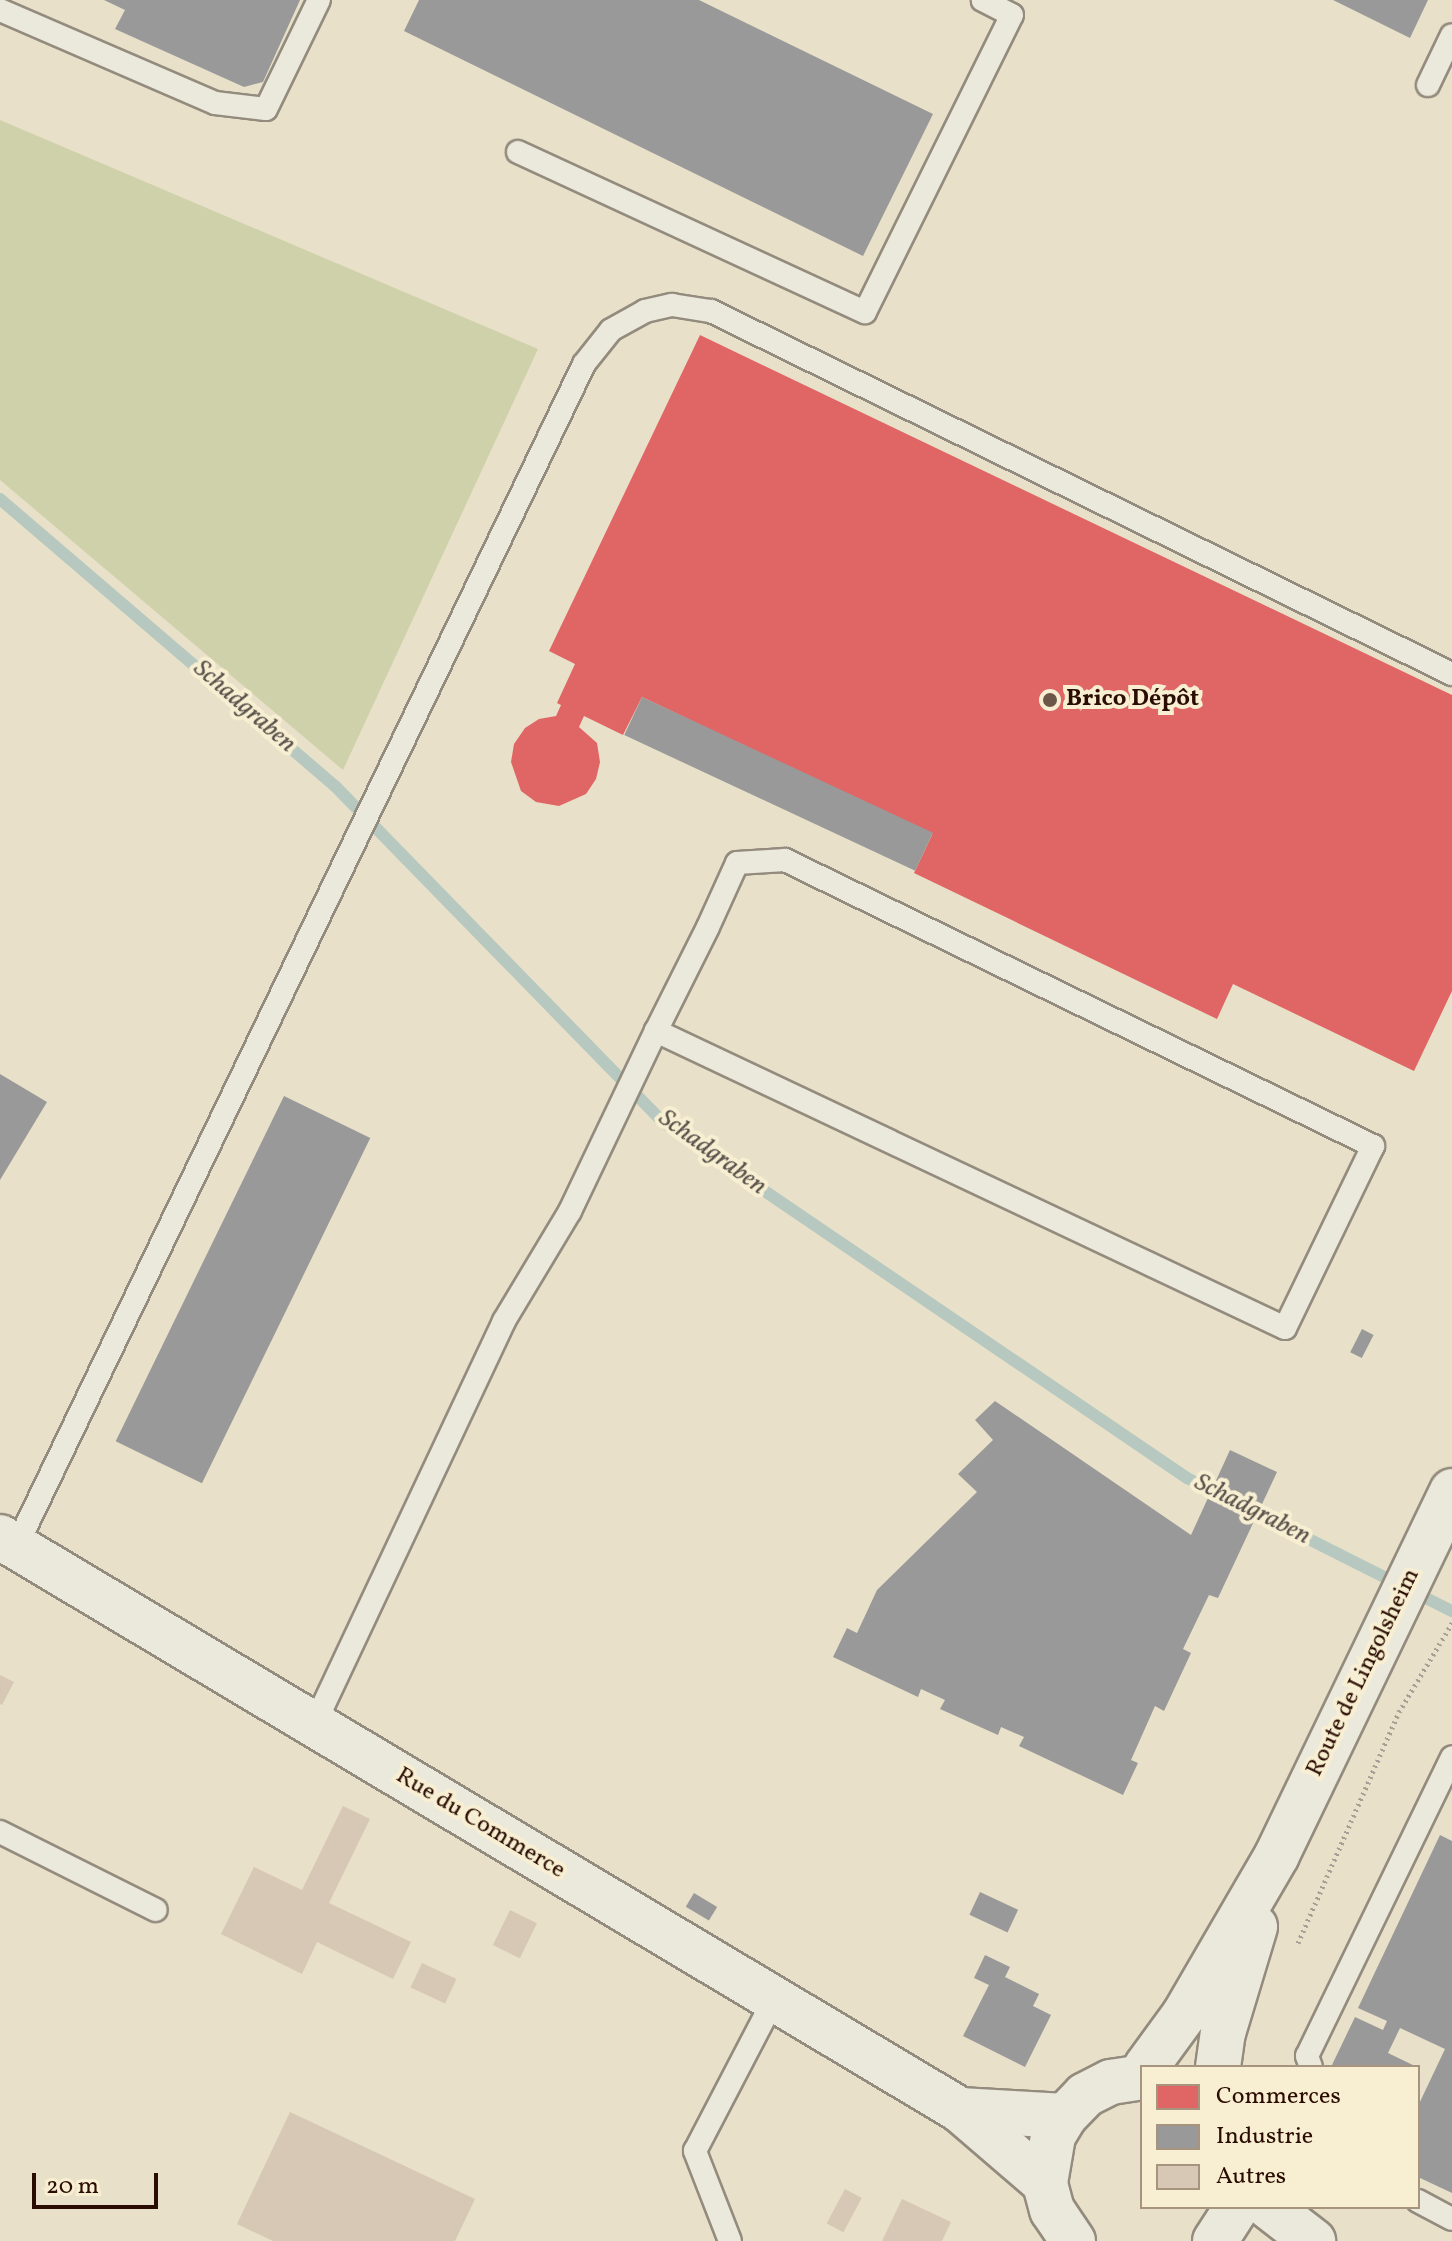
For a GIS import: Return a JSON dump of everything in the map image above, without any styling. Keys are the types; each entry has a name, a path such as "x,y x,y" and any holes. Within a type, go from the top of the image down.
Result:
{"street":[{"name":"Route de Lingolsheim","path":"1277,1855 1452,1491"},
{"name":"Rue du Commerce","path":"8,1542 960,2110 1045,2183"},
{"path":"1218,2065 1223,2033 1277,1855"},
{"path":"1148,2065 1184,2015 1277,1855"},
{"path":"1067,2239 1052,2210 1045,2183 1046,2159 1053,2136 1065,2116 1085,2095 1111,2082 1140,2074"},
{"name":"Rue du Commerce","path":"960,2110 1065,2116"},
{"path":"1215,2241 1236,2209"},
{"path":"1272,2209 1313,2241"}],"lane":[{"path":"16,10 215,103 266,109 319,0"},
{"path":"518,152 865,312 1012,15 983,0"},
{"path":"1428,85 1452,35"},
{"path":"8,1542 359,833 584,364 611,330 645,311 672,305 711,311 1452,674"},
{"path":"314,1725 504,1321 570,1211 656,1031 737,863 785,860 1373,1146 1285,1328 656,1031"},
{"path":"1310,2065 1307,2056 1452,1757"},
{"path":"0,1832 156,1910"},
{"path":"730,2241 695,2151 774,1999"},
{"path":"1420,2202 1452,2219"}],"path":[{"path":"1295,1949 1399,1712 1450,1626"}],"green space":[{"path":"0,120 538,349 343,770 0,480"}],"building: Commerces":[{"name":"Brico Dépôt","path":"700,335 1452,695 1452,991 1414,1071 1233,984 1217,1019 914,873 932,835 642,697 623,735 584,716 579,727 597,743 600,762 596,779 586,794 559,806 536,802 521,791 511,762 514,744 525,728 539,719 556,716 561,705 557,703 575,664 549,651"}],"building: Industrie":[{"path":"104,0 300,0 263,82 244,87 115,29 125,10"},
{"path":"419,0 699,0 933,114 863,256 404,31"},
{"path":"1333,0 1428,0 1410,38"},
{"path":"642,697 933,833 915,871 624,735"},
{"path":"0,1074 47,1102 0,1180"},
{"path":"284,1096 370,1138 202,1483 116,1441"},
{"path":"1362,1329 1374,1335 1362,1358 1350,1352"},
{"path":"995,1401 1191,1535 1230,1450 1277,1472 1218,1598 1209,1595 1183,1649 1191,1653 1164,1711 1155,1706 1131,1760 1138,1763 1123,1795 1019,1746 1024,1737 1001,1727 998,1735 940,1709 945,1700 921,1689 918,1697 833,1657 847,1628 857,1633 877,1590 977,1492 958,1474 993,1440 975,1420"},
{"path":"1440,1835 1452,1841 1452,2193 1420,2178 1420,2102 1445,2049 1400,2028 1388,2053 1413,2065 1332,2065 1355,2017 1383,2030 1387,2021 1358,2008"},
{"path":"980,1892 1018,1910 1007,1932 969,1915"},
{"path":"694,1893 717,1907 709,1921 686,1907"},
{"path":"985,1955 1010,1967 1005,1977 1039,1994 1033,2006 1051,2015 1025,2067 963,2036 989,1985 974,1978"}],"building: Autres":[{"path":"0,1675 14,1682 2,1705 0,1704"},
{"path":"343,1806 370,1819 329,1903 411,1942 393,1979 317,1942 302,1974 221,1934 254,1867 302,1890"},
{"path":"510,1910 537,1923 520,1958 493,1945"},
{"path":"422,1963 456,1979 445,2004 411,1987"},
{"path":"290,2112 475,2199 455,2241 273,2241 237,2224"},
{"path":"845,2189 862,2198 843,2232 827,2223"},
{"path":"902,2199 951,2222 942,2241 882,2241"}],"waterway":[{"name":"Schadgraben","path":"0,499 335,786 663,1122 1187,1478 1223,1496"},
{"name":"Schadgraben","path":"1243,1506 1452,1611"}],"place":[{"name":"Brico Dépôt","path":"1050,700"}]}
